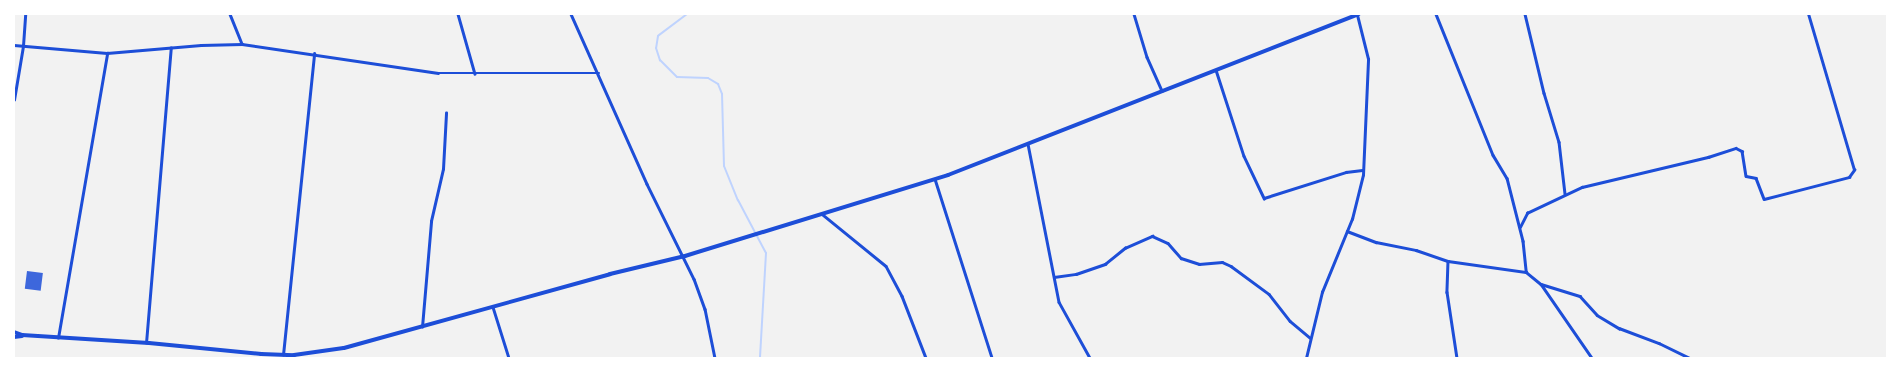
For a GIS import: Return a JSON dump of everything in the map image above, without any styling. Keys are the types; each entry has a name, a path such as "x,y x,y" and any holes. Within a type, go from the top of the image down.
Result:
{"main road":[{"path":"14,332 22,335 146,343 283,355 344,348 610,274 685,256 935,179 1358,14"},
{"path":"14,337 22,335"}],"street":[{"path":"14,100 23,46 26,14"},
{"path":"230,14 242,44"},
{"path":"458,14 475,74"},
{"path":"571,14 647,184 685,256 705,309 715,358"},
{"path":"1134,14 1147,57 1162,90"},
{"path":"1306,358 1326,279 1347,231 1361,184 1368,59 1358,14"},
{"path":"1436,14 1492,155 1507,178 1520,227 1526,272"},
{"path":"1525,14 1544,93 1559,142 1565,194"},
{"path":"1520,227 1528,213 1582,187 1708,157 1736,148 1742,151 1746,176 1756,178 1764,199 1820,186 1853,174 1854,170 1808,14"},
{"path":"14,45 107,53 242,44 438,73 598,73"},
{"path":"146,343 171,48"},
{"path":"58,338 107,53"},
{"path":"283,355 314,54"},
{"path":"1216,69 1244,156 1264,198 1346,172 1362,170"},
{"path":"422,327 431,221 443,169 446,113"},
{"path":"1028,144 1059,302 1090,358"},
{"path":"935,179 992,358"},
{"path":"822,214 886,266 902,296 926,358"},
{"path":"1347,231 1376,242 1416,250 1448,261 1526,272 1541,284 1592,358"},
{"path":"1054,277 1076,274 1105,264 1125,248 1152,236 1168,243 1181,258 1199,264 1222,262 1231,266 1269,294 1290,321 1310,338"},
{"path":"1448,261 1447,292 1458,358"},
{"path":"1541,284 1580,296 1597,315 1619,328 1659,342 1690,358"},
{"path":"493,307 509,358"}],"building":[{"path":"27,271 43,273 41,291 25,289"}],"waterway":[{"path":"687,14 658,36 656,48 660,60 677,77 708,78 718,84 722,94 724,166 738,200 766,253 760,358"}]}
